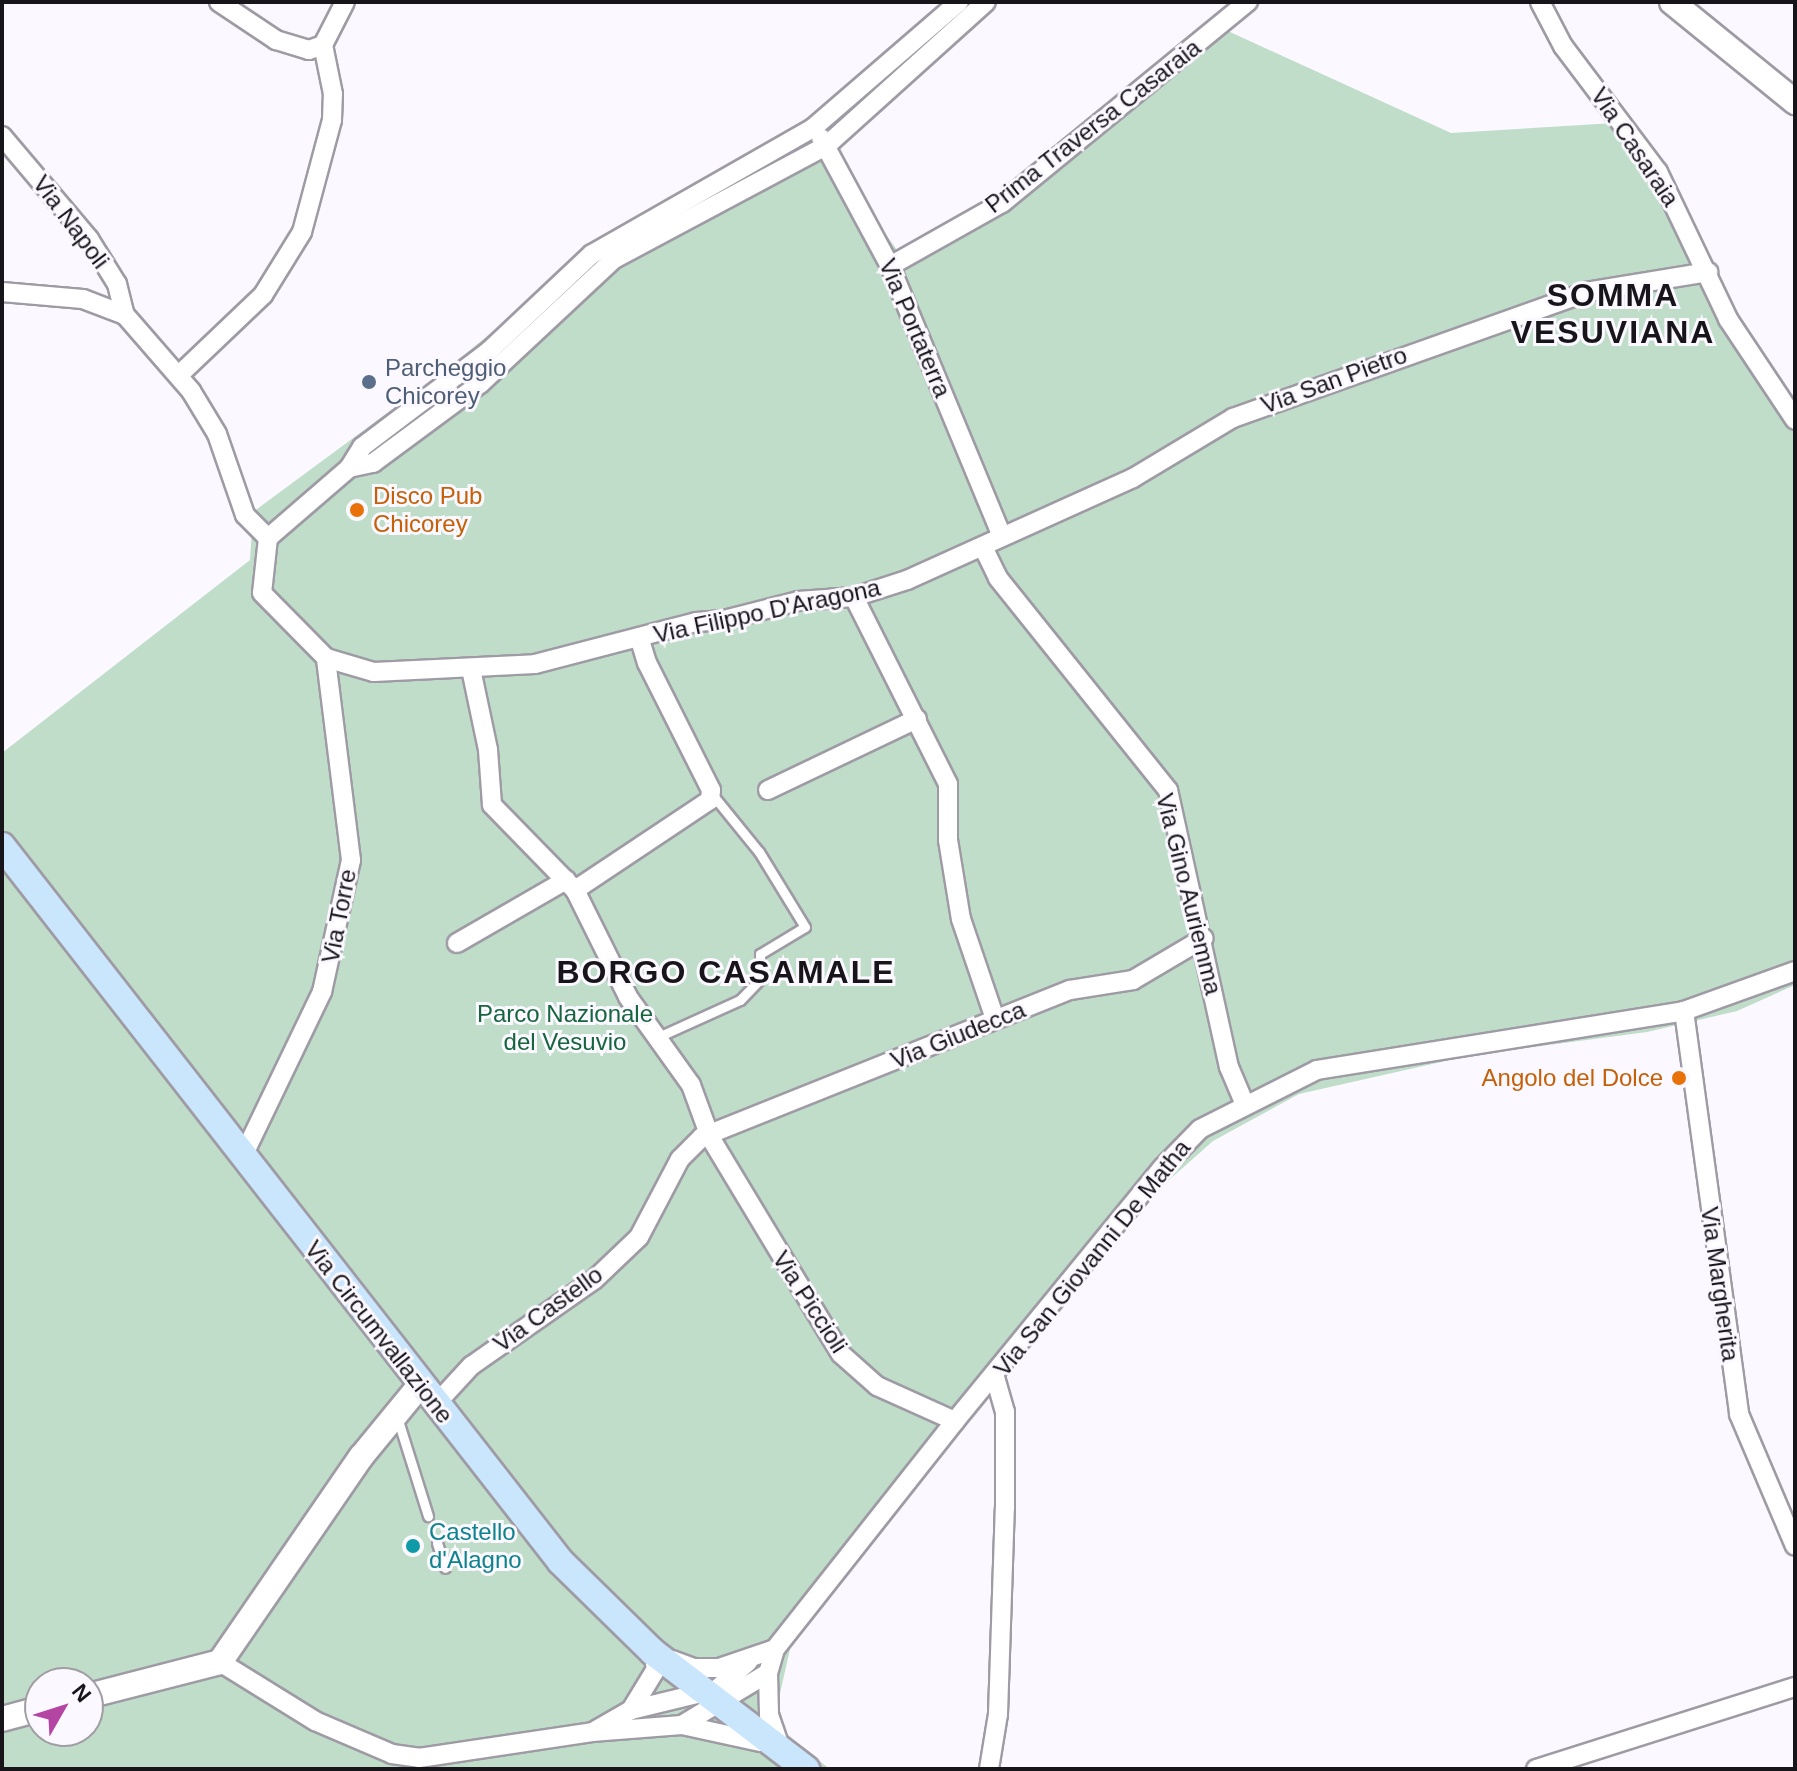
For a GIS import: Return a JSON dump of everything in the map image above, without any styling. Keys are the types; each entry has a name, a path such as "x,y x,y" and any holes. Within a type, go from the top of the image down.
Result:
{"main road":[{"name":"Via Circumvallazione","path":"2,846 561,1562 648,1647 710,1700 794,1760"}],"street":[{"path":"219,2 296,49 323,45"},
{"path":"179,375 263,295 302,232 334,104 323,45 345,2"},
{"path":"326,658 262,593 268,538 349,468 362,447 489,351 592,254 813,128 959,2"},
{"path":"349,468 373,463 481,383 614,259 826,146 986,2"},
{"name":"Prima Traversa Casaraia","path":"890,266 1002,203 1248,2"},
{"name":"Via Casaraia","path":"1540,2 1563,46 1658,172 1728,319 1795,420"},
{"path":"1672,2 1792,94"},
{"name":"Via Portaterra","path":"813,128 826,146 890,266 1002,536"},
{"name":"Via Napoli","path":"2,136 89,239 117,284 125,315"},
{"name":"Via San Pietro","path":"984,549 1002,536 1133,478 1247,413 1586,292 1708,272"},
{"path":"2,292 83,299 125,315 179,375 217,434 245,515 268,538"},
{"name":"Via Filippo D'Aragona","path":"326,658 374,672 535,664 798,601 854,597 984,549"},
{"name":"Via Gino Auriemma","path":"984,549 998,578 1168,790 1204,938 1229,1067 1244,1102"},
{"path":"854,597 948,784 948,840 961,919 995,1019"},
{"path":"457,943 570,885 704,807 711,793 639,637"},
{"name":"Via Torre","path":"243,1156 322,992 351,860 326,658"},
{"name":"Via Piccioli","path":"471,669 488,750 492,805 570,885 628,997 691,1085 710,1137 841,1354 877,1386 955,1421"},
{"path":"768,790 917,719"},
{"name":"Via Giudecca","path":"710,1137 1081,986 1133,980 1204,938"},
{"name":"Via San Giovanni De Matha","path":"648,1647 694,1668 750,1660 775,1649 955,1421 995,1378 1162,1168 1200,1129 1244,1102 1317,1070 1684,1011 1795,971"},
{"name":"Via Margherita","path":"1684,1011 1739,1414 1795,1546"},
{"name":"Via Castello","path":"428,1394 594,1280 639,1237 680,1159 702,1137 710,1137"},
{"path":"989,1769 998,1714 1005,1524 1005,1412 995,1378"},
{"path":"104,1692 220,1662 396,1413 428,1394"},
{"path":"631,1710 656,1669 648,1647"},
{"path":"775,1649 768,1673 769,1715 794,1760"},
{"path":"682,1725 750,1660"},
{"path":"220,1662 315,1721 392,1754 419,1758 587,1733 682,1725 751,1737 794,1760"},
{"path":"587,1733 631,1710 710,1700 768,1673"},
{"path":"1536,1769 1795,1687"},
{"path":"2,1719 24,1713"}],"lane":[{"path":"658,1037 740,1000 760,979 760,954 805,927 759,852 711,793"},
{"path":"396,1413 428,1516"},
{"path":"437,1543 445,1568"}],"green space":[{"name":"Parco Nazionale del Vesuvio","path":"1206,21 1451,133 1631,122 1680,193 1741,322 1795,407 1795,985 1737,1011 1647,1032 1472,1055 1299,1094 1213,1141 1151,1196 793,1636 778,1702 788,1745 795,1743 830,1769 2,1769 2,753 250,560 253,512 448,368 606,239 807,126 897,250 1007,191"}],"place":[{"name":"Parcheggio Chicorey","path":"369,382"},
{"name":"Disco Pub Chicorey","path":"357,510"},
{"name":"Angolo del Dolce","path":"1679,1078"},
{"name":"Castello d'Alagno","path":"413,1546"}],"district":[{"name":"SOMMA VESUVIANA","path":"1613,314"},
{"name":"BORGO CASAMALE","path":"726,972"}]}
